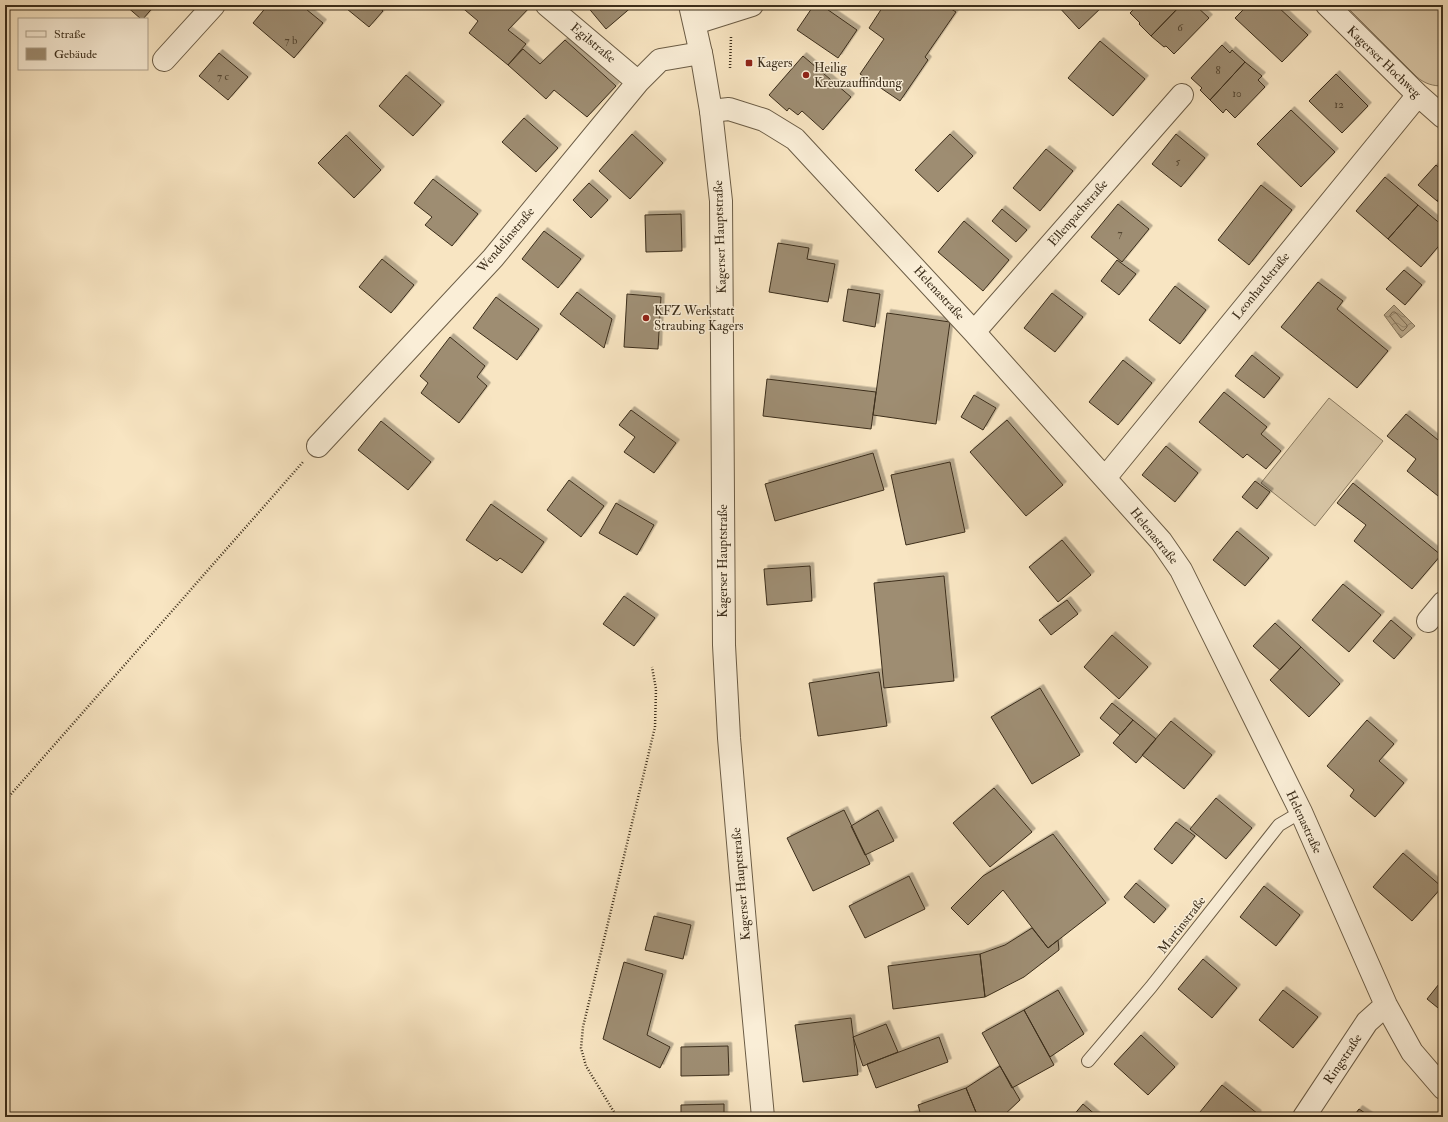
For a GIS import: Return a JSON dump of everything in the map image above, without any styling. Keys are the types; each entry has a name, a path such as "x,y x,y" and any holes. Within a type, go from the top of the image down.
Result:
{"street":[{"path":"164,60 214,5"},
{"name":"Egilstraße","path":"548,5 638,82"},
{"name":"Kagerser Hochweg","path":"1327,5 1418,95 1443,117"},
{"path":"692,14 742,8"},
{"name":"Kagerser Hauptstraße","path":"692,14 701,53 711,111 721,201 724,645 729,738 744,920 763,1117"},
{"name":"Wendelinstraße","path":"318,446 493,258 638,82 660,60 701,53"},
{"name":"Ellenpachstraße","path":"974,332 1182,95"},
{"name":"Leonhardstraße","path":"1105,478 1418,95"},
{"name":"Helenastraße","path":"711,111 729,109 764,120 795,139 974,332 1161,541 1181,570 1301,812 1386,1005 1412,1052 1443,1088"},
{"path":"1428,621 1443,603"},
{"name":"Ringstraße","path":"1304,1117 1367,1022 1386,1005"}],"lane":[{"name":"Martinstraße","path":"1088,1061 1151,987 1279,825 1301,812"}],"path":[{"path":"730,71 742,8"},
{"path":"5,801 318,446"},
{"path":"617,1117 586,1066 581,1048 583,1027 655,727 656,689 652,667"}],"shaded area":[{"path":"1345,5 1443,5 1443,86 1429,84 1417,77"},
{"path":"1329,398 1383,441 1315,526 1261,483"}],"water":[{"path":"1394,305 1415,326 1401,338 1384,315"}],"building":[{"path":"125,5 155,5 144,18 140,18"},
{"path":"268,5 301,5 323,23 294,58 253,23"},
{"path":"351,5 376,5 383,11 369,27 347,9"},
{"path":"459,5 532,5 508,30 526,44 508,65 469,33 478,21"},
{"path":"586,5 634,5 606,29"},
{"path":"814,5 821,5 857,30 838,58 797,30"},
{"path":"884,5 945,5 956,12 925,57 928,60 900,101 860,74 884,39 869,28"},
{"path":"1057,5 1104,5 1079,29"},
{"path":"1138,5 1181,5 1151,36 1130,13"},
{"path":"1181,5 1195,5 1209,18 1174,54 1166,46 1164,47 1151,36"},
{"path":"1248,5 1276,5 1308,35 1282,62 1235,18"},
{"path":"565,40 616,86 587,117 554,90 546,99 508,65 523,49 540,64"},
{"path":"1100,41 1145,79 1113,116 1068,78"},
{"path":"1222,45 1230,53 1232,50 1245,62 1210,100 1200,90 1202,88 1191,78"},
{"path":"219,53 248,77 228,100 199,76"},
{"name":"Heilig Kreuzauffindung","path":"803,56 851,97 823,130 802,111 798,115 789,108 787,111 769,95"},
{"path":"1245,62 1262,76 1258,80 1265,87 1235,118 1226,109 1223,113 1210,100"},
{"path":"1336,74 1368,106 1342,133 1309,101"},
{"path":"406,75 441,105 413,136 379,106"},
{"path":"1291,110 1335,152 1301,187 1257,144"},
{"path":"524,118 558,148 536,172 502,142"},
{"path":"632,134 663,163 630,199 599,171"},
{"path":"950,134 973,156 938,192 915,170"},
{"path":"1176,134 1205,158 1181,187 1152,164"},
{"path":"346,135 381,170 354,198 318,163"},
{"path":"1046,149 1073,171 1040,211 1013,188"},
{"path":"1436,165 1443,171 1443,194 1437,201 1418,185"},
{"path":"1385,177 1418,205 1388,239 1356,211"},
{"path":"433,179 478,214 452,246 425,225 432,217 414,203"},
{"path":"589,183 608,200 591,218 573,200"},
{"path":"1261,185 1292,210 1249,265 1218,240"},
{"path":"1443,194 1443,206 1437,201"},
{"path":"1118,204 1149,229 1122,262 1091,237"},
{"path":"1418,205 1443,226 1443,241 1421,267 1388,239"},
{"path":"1002,209 1027,230 1016,242 992,221"},
{"path":"681,214 682,251 646,252 645,215"},
{"path":"964,221 1009,260 983,291 938,252"},
{"path":"544,231 581,259 558,288 522,259"},
{"path":"778,243 809,248 807,259 835,264 828,302 769,292"},
{"path":"382,259 414,285 391,313 359,287"},
{"path":"1117,260 1136,274 1119,295 1101,281"},
{"path":"1404,270 1422,285 1405,305 1386,289"},
{"path":"1318,282 1343,301 1337,309 1388,351 1357,388 1281,327"},
{"path":"1175,286 1206,310 1180,344 1149,320"},
{"path":"848,289 880,294 875,327 843,321"},
{"path":"577,292 612,319 604,348 560,314"},
{"path":"1052,293 1083,317 1055,352 1024,328"},
{"path":"627,294 661,297 658,349 624,347"},
{"path":"496,297 539,329 517,360 473,328"},
{"path":"887,313 950,322 936,424 873,415"},
{"path":"450,337 485,366 477,377 487,386 459,423 421,393 428,383 420,376"},
{"path":"1252,355 1280,378 1264,398 1235,376"},
{"path":"1123,360 1152,383 1118,425 1089,402"},
{"path":"767,379 876,392 871,429 763,416"},
{"path":"1224,392 1267,427 1261,434 1281,451 1266,469 1247,454 1243,458 1199,422"},
{"path":"974,395 996,408 983,430 961,417"},
{"path":"631,410 676,443 654,473 624,452 635,437 619,425"},
{"path":"1406,414 1443,444 1443,500 1407,471 1416,459 1387,436"},
{"path":"1007,420 1063,485 1026,516 970,452"},
{"path":"381,421 431,462 408,490 358,450"},
{"path":"1166,446 1198,473 1175,502 1142,475"},
{"path":"873,453 884,490 775,521 765,484"},
{"path":"950,462 965,532 906,545 891,475"},
{"path":"569,480 604,506 581,537 547,510"},
{"path":"1255,481 1270,492 1257,509 1242,497"},
{"path":"1353,483 1441,555 1412,589 1354,541 1366,525 1337,503"},
{"path":"616,503 654,525 637,555 599,533"},
{"path":"491,504 544,542 522,573 500,558 497,561 466,540"},
{"path":"1237,531 1269,558 1245,586 1213,560"},
{"path":"1062,540 1091,575 1058,602 1029,567"},
{"path":"810,566 812,601 767,605 764,569"},
{"path":"944,576 954,681 884,688 874,583"},
{"path":"1343,584 1381,615 1349,652 1312,620"},
{"path":"624,596 655,618 634,646 603,624"},
{"path":"1067,600 1078,614 1051,635 1039,620"},
{"path":"1391,620 1412,638 1394,659 1373,641"},
{"path":"1275,623 1301,647 1280,670 1253,646"},
{"path":"1112,635 1148,667 1119,699 1084,667"},
{"path":"1301,647 1340,684 1309,717 1270,680"},
{"path":"879,672 887,726 818,736 809,683"},
{"path":"1040,688 1080,755 1032,784 991,717"},
{"path":"1112,703 1133,720 1120,735 1100,718"},
{"path":"1133,720 1156,739 1136,763 1113,743"},
{"path":"1367,720 1394,744 1379,761 1404,783 1375,817 1350,796 1354,790 1327,766"},
{"path":"1171,721 1212,755 1184,789 1142,755"},
{"path":"994,788 1032,832 990,867 953,823"},
{"path":"1216,798 1252,828 1226,859 1190,829"},
{"path":"844,810 870,864 813,891 787,838"},
{"path":"878,810 894,841 865,855 851,826"},
{"path":"1176,822 1195,836 1172,864 1154,849"},
{"path":"1053,834 1106,903 1048,948 1003,890 968,925 951,908 983,876"},
{"path":"1403,853 1442,887 1412,921 1373,887"},
{"path":"909,876 925,909 865,938 849,906"},
{"path":"1136,883 1166,909 1154,923 1124,897"},
{"path":"1264,886 1300,915 1276,946 1240,917"},
{"path":"654,916 691,925 683,959 645,950"},
{"path":"1032,928 1048,948 1058,940 1059,950 1024,977 985,997 980,954 1005,945"},
{"path":"1443,948 1443,957 1439,953"},
{"path":"980,954 985,997 893,1009 888,966"},
{"path":"1203,959 1237,988 1212,1018 1178,989"},
{"path":"624,962 663,974 647,1035 670,1047 660,1068 603,1039"},
{"path":"1443,979 1443,1012 1427,999"},
{"path":"1058,990 1084,1034 1050,1057 1024,1010"},
{"path":"1283,990 1318,1017 1293,1048 1259,1020"},
{"path":"1024,1010 1054,1065 1012,1088 982,1033"},
{"path":"851,1018 858,1075 803,1082 795,1025"},
{"path":"886,1024 898,1052 863,1066 853,1037"},
{"path":"1141,1035 1175,1067 1148,1095 1114,1064"},
{"path":"939,1037 948,1062 876,1088 867,1064"},
{"path":"728,1046 729,1075 681,1076 681,1047"},
{"path":"1000,1066 1020,1100 1002,1117 978,1117 966,1088"},
{"path":"1222,1085 1258,1114 1256,1117 1206,1117 1200,1112"},
{"path":"966,1088 978,1117 905,1117 920,1112 918,1105"},
{"path":"724,1104 724,1117 681,1117 681,1105"},
{"path":"1083,1104 1098,1117 1072,1117"},
{"path":"1359,1109 1371,1117 1353,1117"}],"place":[{"name":"Kagers","path":"749,63"},
{"name":"Heilig Kreuzauffindung","path":"806,75"},
{"name":"KFZ Werkstatt Straubing Kagers","path":"646,318"}]}
